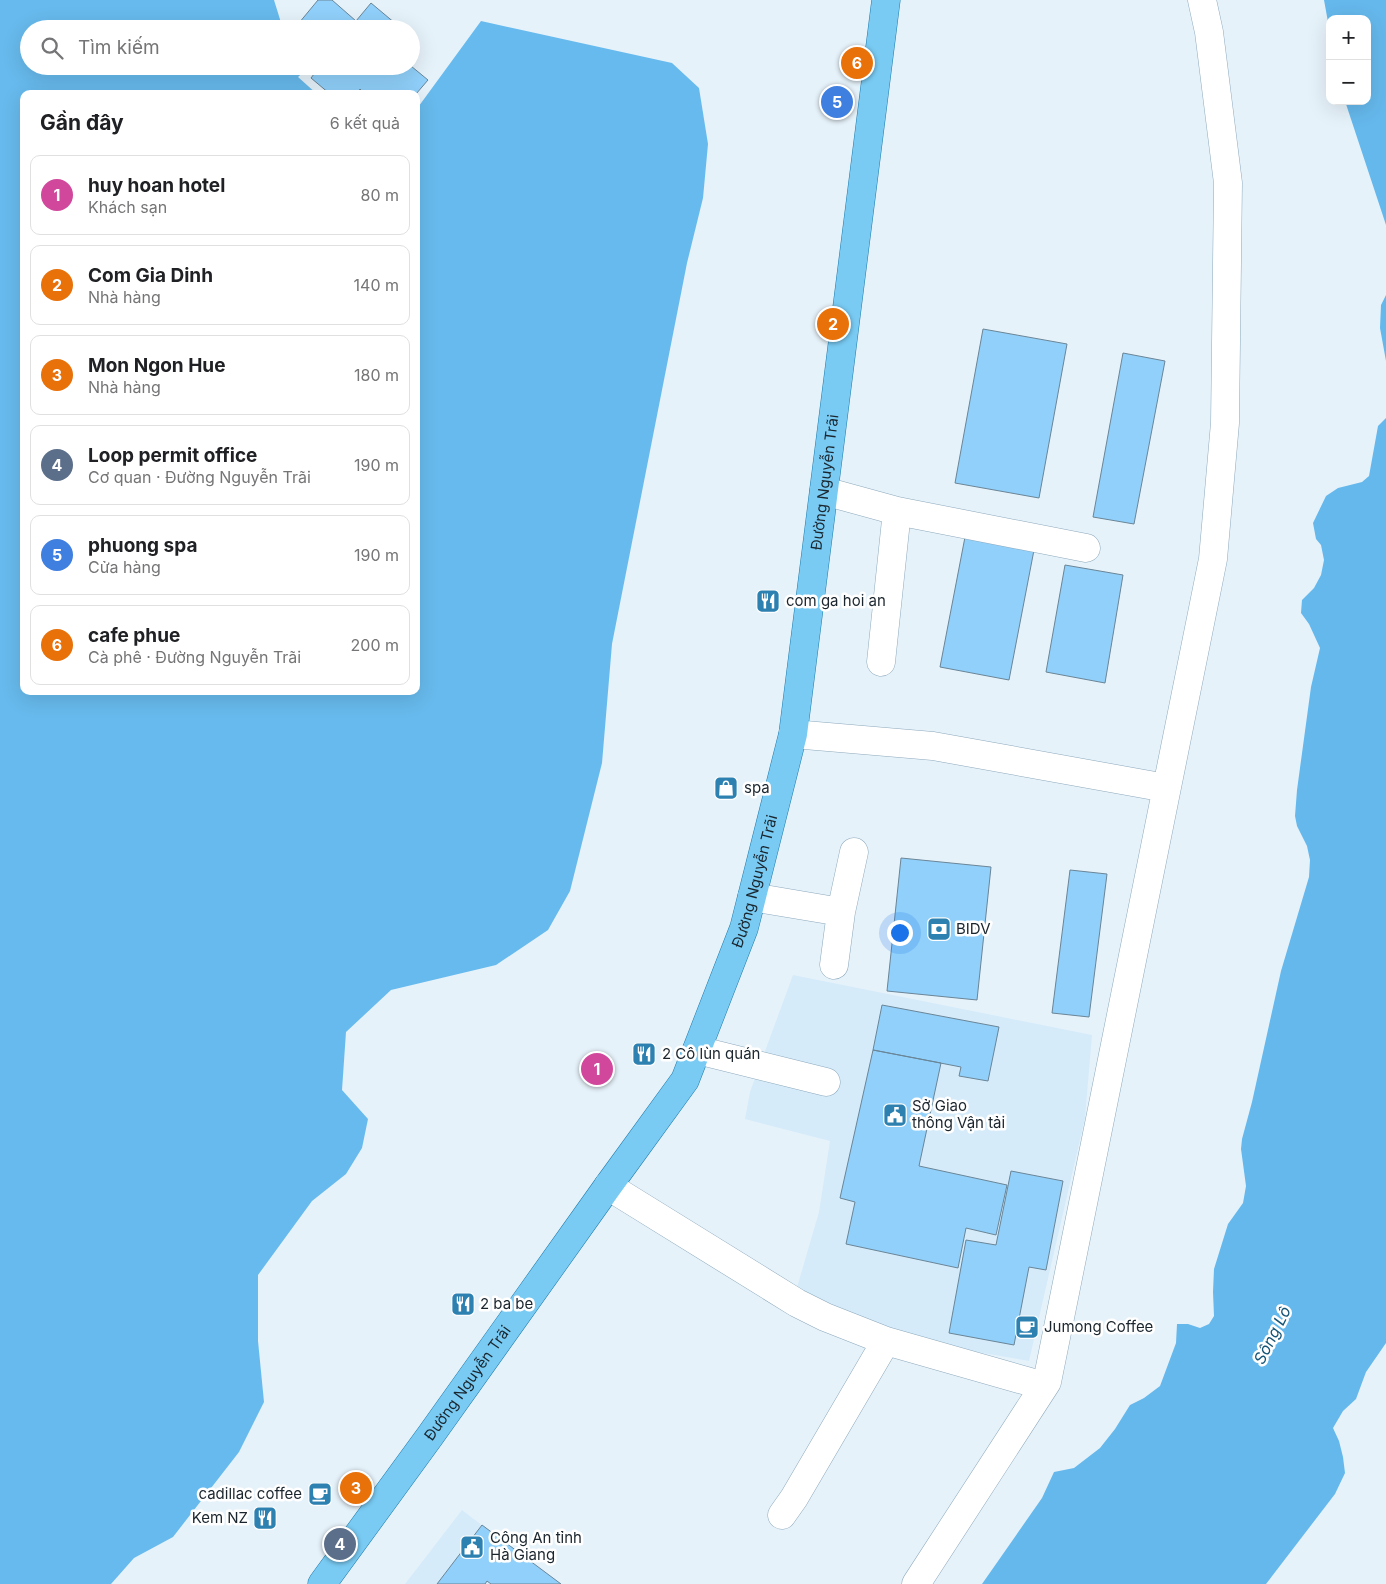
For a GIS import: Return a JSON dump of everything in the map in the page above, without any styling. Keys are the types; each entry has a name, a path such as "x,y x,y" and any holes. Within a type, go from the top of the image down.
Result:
{"main road":[{"name":"Đường Nguyễn Trãi","path":"322,1584 685,1080 744,928 793,734 886,0"}],"street":[{"path":"916,1584 1047,1382 1213,558 1225,423 1228,183 1202,0"},
{"path":"824,491 897,511 1086,548"},
{"path":"881,662 897,511"},
{"path":"793,734 933,746 1166,788"},
{"path":"834,965 841,912 854,852"},
{"path":"752,897 841,912"},
{"path":"697,1050 826,1082"},
{"path":"608,1186 797,1304 825,1317 886,1340 1044,1386"},
{"path":"782,1515 794,1498 886,1340"}],"shaded area":[{"path":"0,0 274,0 280,20 20,20 20,75 300,75 298,77 313,90 20,90 20,695 420,695 420,105 481,21 672,63 699,88 708,144 703,198 687,263 612,644 602,763 570,891 548,930 496,965 391,990 346,1032 342,1090 368,1119 362,1148 346,1174 312,1201 258,1275 258,1341 264,1402 239,1452 173,1537 134,1558 111,1584 0,1584"},
{"path":"793,975 1092,1035 1085,1118 1029,1361 977,1352 887,1331 796,1291 819,1212 830,1141 745,1119 750,1092"},
{"name":"Công An tỉnh Hà Giang","path":"462,1510 559,1584 405,1584"}],"water":[{"path":"1324,0 1386,0 1386,225 1346,105 1371,105 1371,15 1327,15"},
{"path":"1386,295 1386,361 1380,328 1381,305"},
{"name":"Sông Lô","path":"1386,418 1386,1343 1366,1372 1356,1399 1343,1411 1333,1428 1339,1441 1345,1473 1335,1494 1266,1584 982,1584 1042,1498 1054,1472 1074,1468 1100,1448 1130,1405 1144,1398 1160,1386 1176,1343 1177,1324 1188,1324 1200,1328 1209,1324 1214,1316 1214,1269 1228,1224 1243,1203 1246,1186 1241,1149 1242,1139 1281,971 1309,877 1310,860 1307,846 1297,826 1295,816 1311,687 1320,648 1309,624 1301,613 1302,600 1314,588 1321,575 1324,560 1321,545 1316,539 1313,523 1326,496 1338,488 1362,482 1369,476 1378,426"}],"building":[{"path":"318,0 332,0 355,20 301,20"},
{"path":"371,3 391,20 357,20"},
{"path":"420,73 428,80 419,90 325,90 311,78 313,75 420,75"},
{"path":"983,329 1067,344 1039,498 955,483"},
{"path":"1123,353 1165,361 1134,524 1093,517"},
{"path":"965,537 1034,550 1009,680 940,667"},
{"path":"1065,565 1123,575 1105,683 1046,672"},
{"name":"BIDV","path":"901,858 991,867 977,1000 887,991"},
{"path":"1070,870 1107,874 1089,1017 1052,1013"},
{"path":"882,1005 999,1027 988,1081 959,1076 961,1067 873,1050"},
{"name":"Sở Giao thông Vận tải","path":"873,1050 941,1063 919,1166 1007,1185 996,1235 966,1228 958,1268 846,1244 855,1202 840,1198"},
{"path":"1011,1171 1063,1181 1046,1270 1029,1267 1014,1345 949,1333 966,1240 996,1245"},
{"name":"Công An tỉnh Hà Giang","path":"482,1525 561,1584 491,1584 487,1581 485,1584 437,1584"}],"place":[{"name":"cafe phue","path":"857,63"},
{"name":"phuong spa","path":"837,102"},
{"name":"Com Gia Dinh","path":"833,324"},
{"name":"com ga hoi an","path":"768,601"},
{"name":"spa","path":"726,788"},
{"name":"BIDV","path":"939,929"},
{"name":"2 Cô lùn quán","path":"644,1054"},
{"name":"huy hoan hotel","path":"597,1069"},
{"name":"Sở Giao thông Vận tải","path":"895,1115"},
{"name":"2 ba be","path":"463,1304"},
{"name":"Jumong Coffee","path":"1027,1327"},
{"name":"Mon Ngon Hue","path":"356,1488"},
{"name":"cadillac coffee","path":"320,1494"},
{"name":"Kem NZ","path":"265,1518"},
{"name":"Loop permit office","path":"340,1544"},
{"name":"Công An tỉnh Hà Giang","path":"472,1547"}]}
